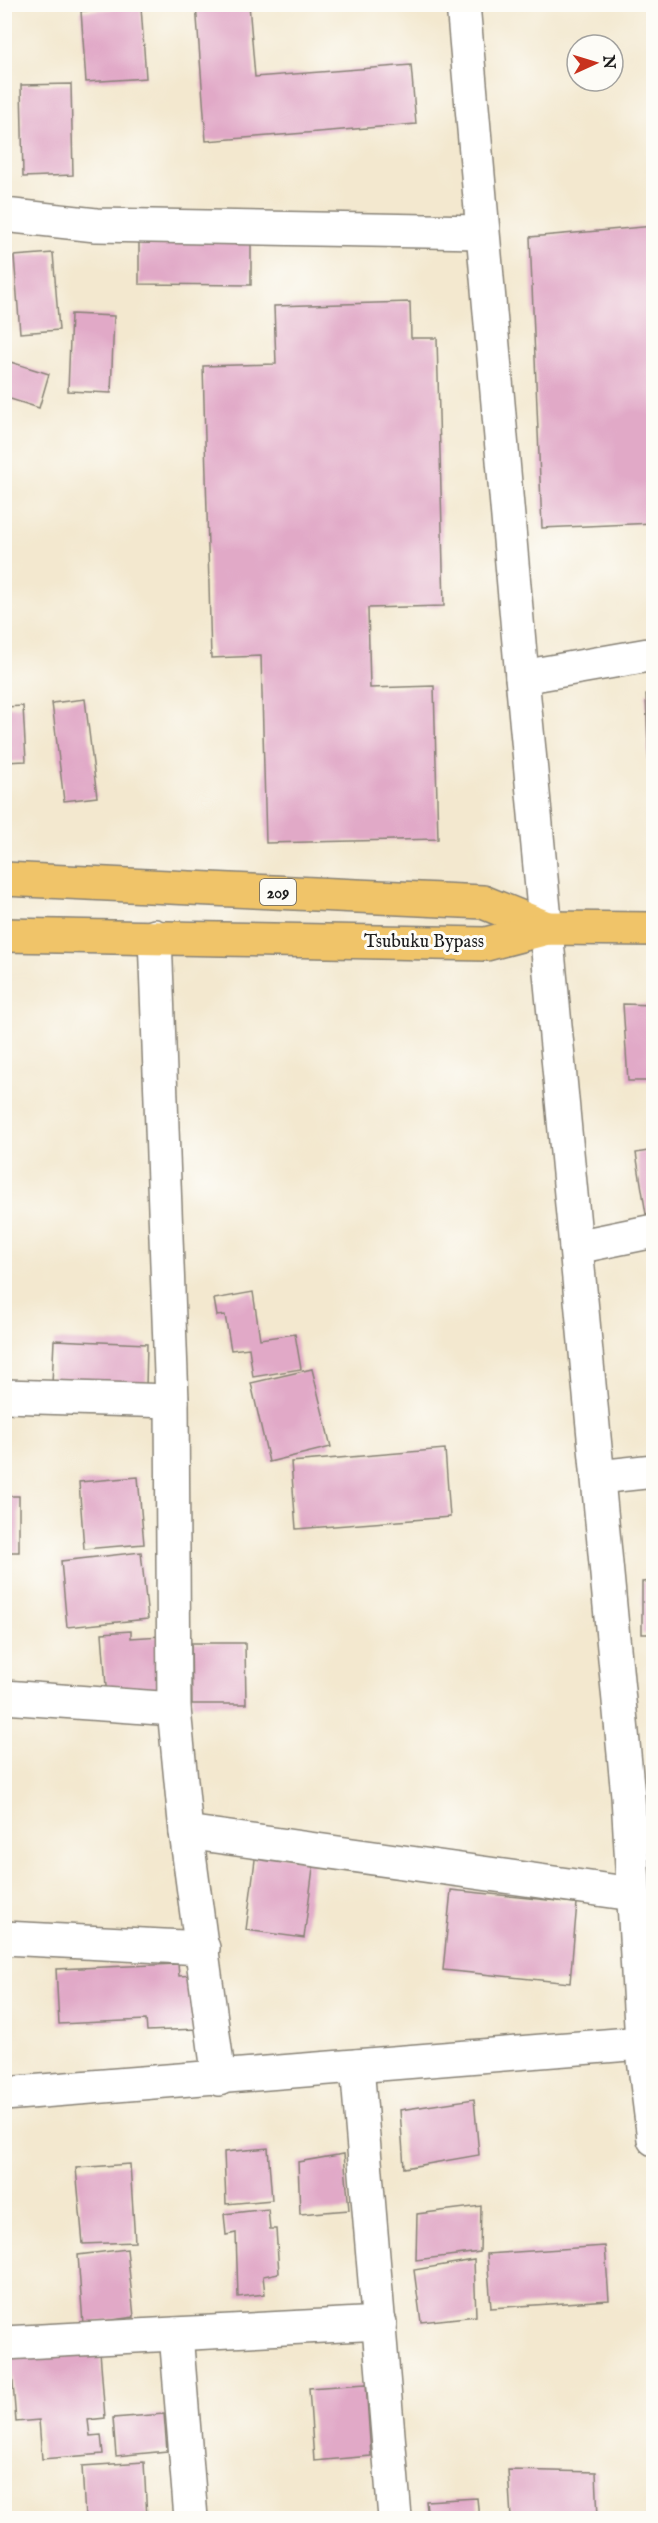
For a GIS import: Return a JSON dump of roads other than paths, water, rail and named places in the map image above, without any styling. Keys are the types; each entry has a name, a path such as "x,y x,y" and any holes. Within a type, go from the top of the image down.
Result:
{"highway":[{"name":"Tsubuku Bypass","path":"4,879 483,902 547,928"},
{"name":"Tsubuku Bypass","path":"4,935 155,936 486,944 547,928"},
{"name":"209","path":"547,928 654,929"}],"street":[{"path":"463,4 522,677 597,1477 641,1797 633,1894 642,2043 654,2139"},
{"path":"4,215 96,225 482,232"},
{"path":"522,677 654,654"},
{"path":"155,936 172,1401 174,1709 186,1832 219,2079"},
{"path":"576,1247 654,1231"},
{"path":"4,1396 172,1401"},
{"path":"597,1477 654,1471"},
{"path":"4,1697 174,1709"},
{"path":"186,1832 633,1894"},
{"path":"4,1938 203,1948"},
{"path":"4,2094 219,2079 642,2043"},
{"path":"357,2066 395,2518"},
{"path":"4,2343 380,2323"},
{"path":"177,2334 191,2518"}]}
